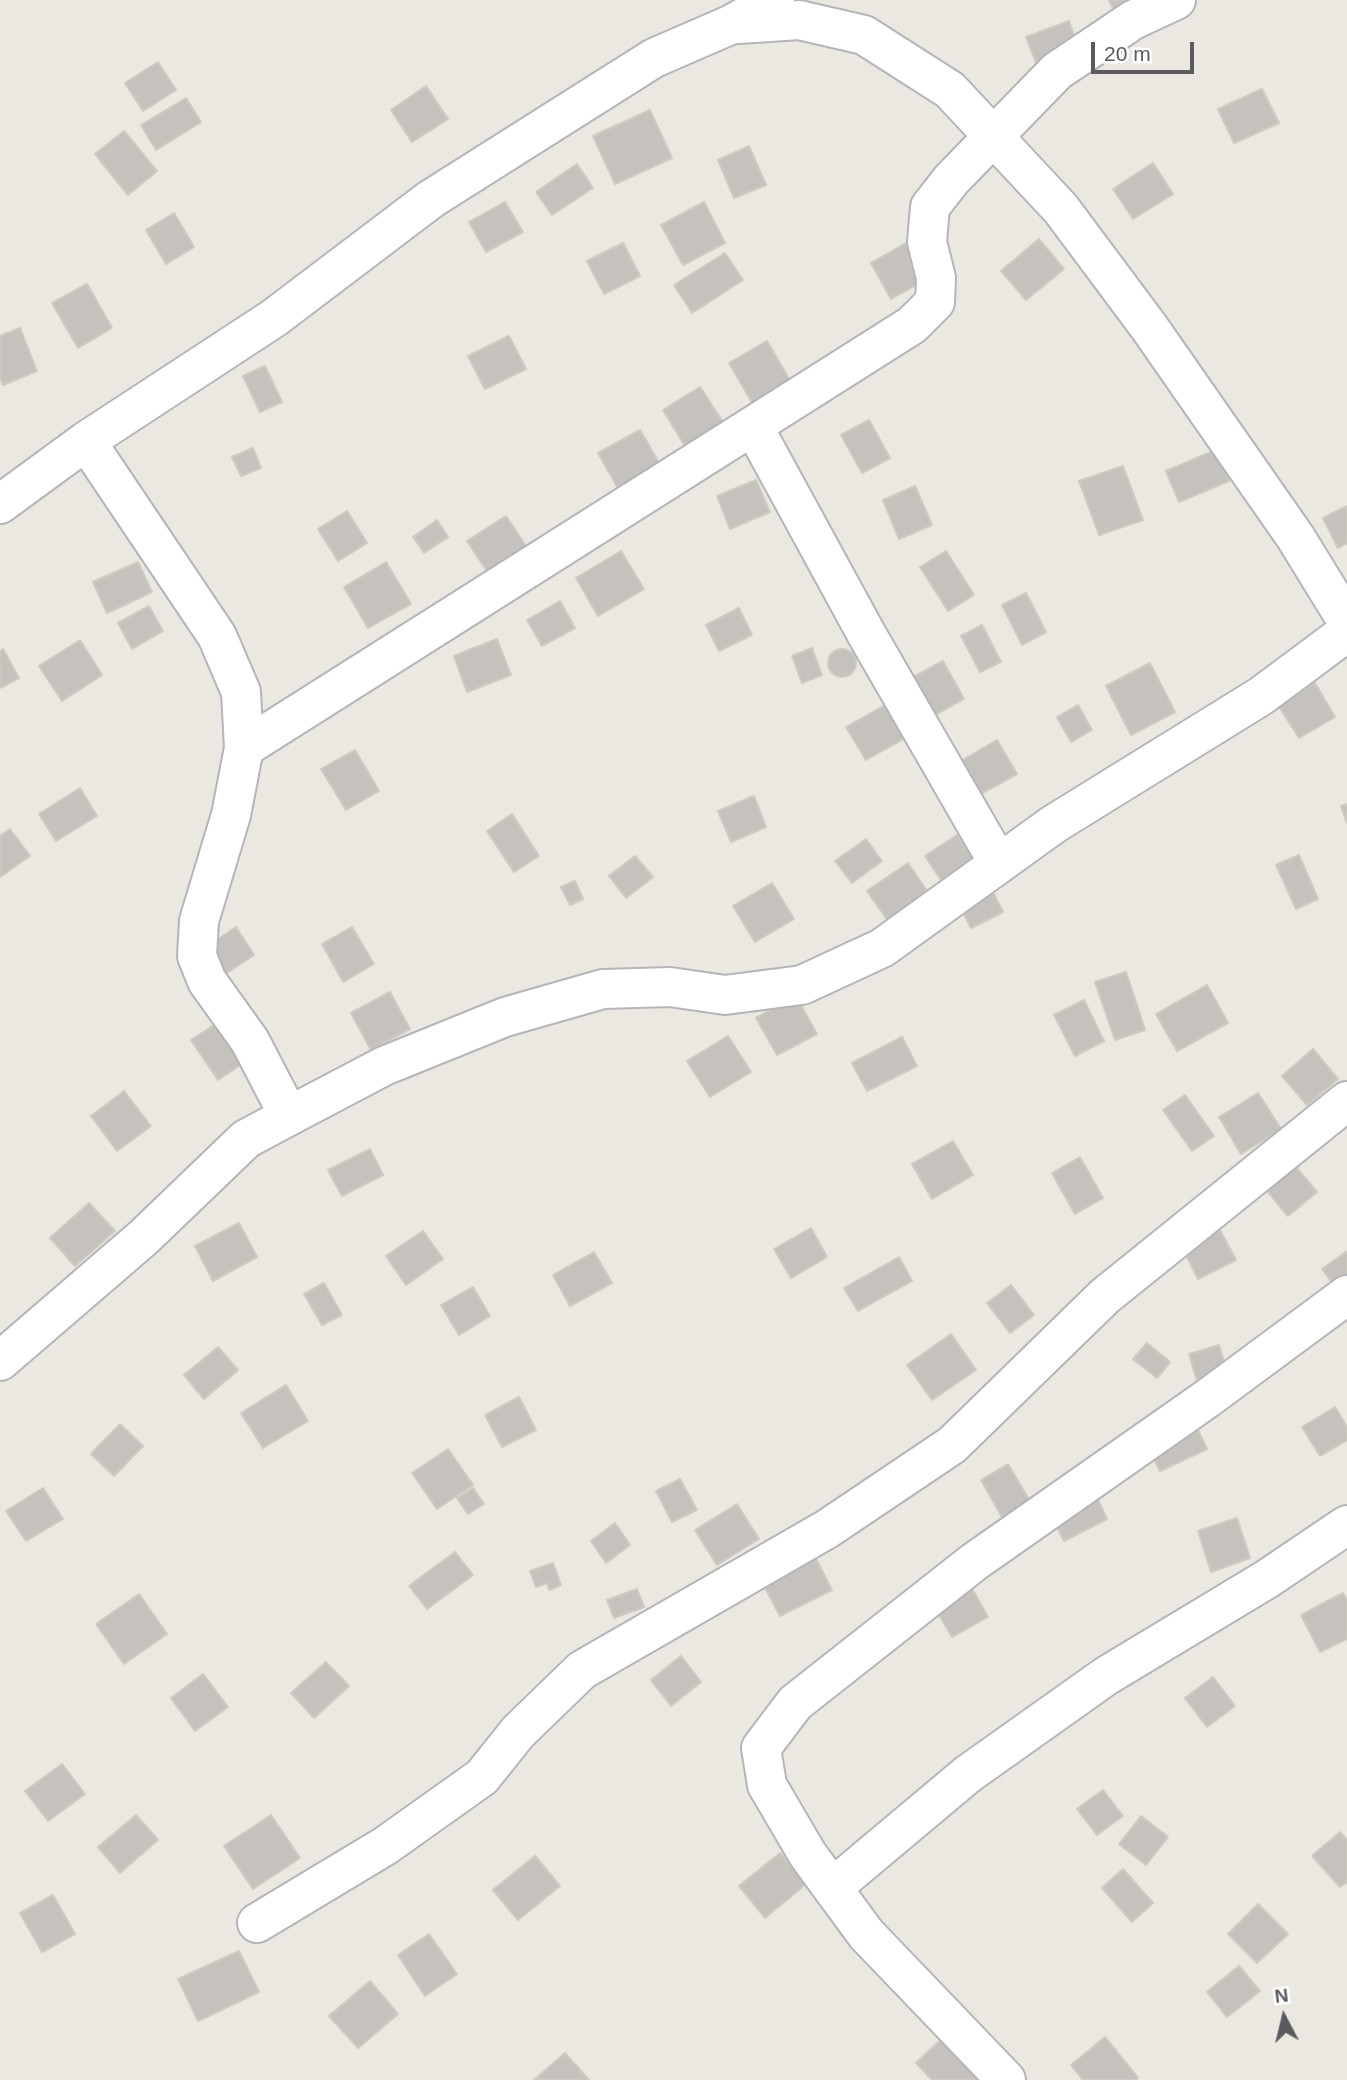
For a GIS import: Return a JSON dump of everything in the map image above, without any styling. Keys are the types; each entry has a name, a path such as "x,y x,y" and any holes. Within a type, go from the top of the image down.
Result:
{"street":[{"path":"0,504 86,441 274,318 431,200 654,58 730,25 775,0"},
{"path":"244,748 912,325 935,302 936,278 927,242 930,207 951,180 1056,71 1133,20 1176,0"},
{"path":"730,25 799,20 864,35 950,90 1061,209 1149,327 1296,538 1347,621"},
{"path":"753,426 867,635 999,864"},
{"path":"86,441 218,636 241,692 244,748 231,815 199,921 197,956 207,981 250,1041 289,1116"},
{"path":"0,1362 144,1237 247,1139 289,1116 384,1066 505,1017 603,989 670,988 725,995 802,985 882,948 1054,824 1261,696 1347,632"},
{"path":"257,1923 385,1846 482,1777 518,1732 582,1670 827,1529 952,1444 1105,1296 1347,1101"},
{"path":"1006,2080 866,1934 832,1888 808,1855 767,1785 761,1748 795,1703 974,1562 1208,1398 1347,1294"},
{"path":"832,1888 968,1774 1105,1676 1267,1579 1347,1525"}],"building":[{"path":"1109,0 1151,0 1118,18"},
{"path":"1069,21 1078,47 1036,63 1026,37"},
{"path":"158,62 176,90 143,111 125,83"},
{"path":"426,86 448,119 412,142 391,110"},
{"path":"1262,89 1279,123 1234,143 1218,109"},
{"path":"186,98 201,122 156,150 141,125"},
{"path":"650,110 672,158 615,184 593,136"},
{"path":"124,131 157,171 128,195 95,154"},
{"path":"749,146 766,185 734,198 718,160"},
{"path":"1153,163 1173,194 1133,219 1113,189"},
{"path":"577,164 593,188 552,215 536,192"},
{"path":"505,202 523,232 486,252 469,222"},
{"path":"704,202 725,243 683,265 661,225"},
{"path":"174,213 194,247 166,264 146,230"},
{"path":"1039,239 1064,269 1026,300 1001,271"},
{"path":"623,243 640,276 604,294 587,261"},
{"path":"906,243 927,279 891,299 871,263"},
{"path":"725,253 743,280 692,313 674,285"},
{"path":"87,284 112,328 78,348 52,303"},
{"path":"20,328 37,371 3,385 0,377 0,336"},
{"path":"509,336 526,369 485,389 468,356"},
{"path":"767,341 791,382 753,404 729,363"},
{"path":"265,366 282,402 260,412 243,376"},
{"path":"700,387 723,422 685,446 663,410"},
{"path":"869,420 890,458 862,473 841,435"},
{"path":"640,430 661,466 619,490 598,453"},
{"path":"253,448 261,468 241,476 232,457"},
{"path":"1216,450 1229,481 1179,502 1166,471"},
{"path":"1123,466 1143,520 1099,535 1079,481"},
{"path":"756,480 770,512 730,529 717,496"},
{"path":"915,486 932,525 899,539 883,500"},
{"path":"1347,506 1347,543 1338,548 1323,518"},
{"path":"347,511 367,543 338,561 318,529"},
{"path":"506,516 526,546 487,571 467,541"},
{"path":"437,520 448,537 424,553 413,537"},
{"path":"621,551 644,589 598,616 576,578"},
{"path":"946,551 974,595 948,611 920,567"},
{"path":"138,562 152,592 107,613 93,582"},
{"path":"386,562 411,604 368,628 344,587"},
{"path":"1026,593 1046,632 1022,645 1002,605"},
{"path":"560,601 575,628 542,646 527,620"},
{"path":"149,606 163,631 132,649 118,623"},
{"path":"739,608 752,635 719,651 706,625"},
{"path":"982,625 1001,662 980,672 961,636"},
{"path":"497,639 511,675 467,692 454,656"},
{"path":"80,640 102,675 62,701 39,666"},
{"path":"812,648 822,675 802,683 792,656"},
{"path":"3,649 19,678 0,688 0,651"},
{"path":"842,649 852,653 856,663 852,673 842,677 832,673 828,663 832,653"},
{"path":"943,661 964,699 930,718 908,680"},
{"path":"1150,663 1175,712 1131,735 1106,686"},
{"path":"1315,683 1335,717 1299,738 1278,705"},
{"path":"887,704 907,737 866,760 846,727"},
{"path":"1078,705 1092,730 1071,742 1057,717"},
{"path":"997,740 1017,774 975,797 956,764"},
{"path":"355,750 379,791 346,810 321,769"},
{"path":"80,788 97,816 56,841 39,814"},
{"path":"754,796 766,827 731,842 718,811"},
{"path":"1347,804 1347,823 1341,806"},
{"path":"512,814 539,856 514,872 487,831"},
{"path":"10,829 30,856 0,877 0,836"},
{"path":"957,835 973,859 941,880 925,856"},
{"path":"866,839 882,861 852,883 835,861"},
{"path":"1299,855 1318,899 1296,909 1276,865"},
{"path":"635,856 653,877 626,898 609,876"},
{"path":"908,863 934,901 893,928 867,891"},
{"path":"575,881 583,899 570,905 561,887"},
{"path":"988,882 1003,912 971,928 956,898"},
{"path":"772,883 794,919 755,942 733,906"},
{"path":"236,927 254,955 224,975 205,948"},
{"path":"352,927 374,964 343,982 322,944"},
{"path":"1126,972 1145,1030 1115,1040 1095,982"},
{"path":"1207,985 1228,1023 1177,1051 1156,1014"},
{"path":"390,992 410,1029 371,1050 351,1013"},
{"path":"796,996 817,1034 777,1055 756,1018"},
{"path":"1084,1000 1104,1041 1075,1056 1054,1015"},
{"path":"220,1021 246,1061 218,1080 191,1040"},
{"path":"728,1036 751,1072 710,1097 687,1061"},
{"path":"902,1037 917,1066 867,1091 852,1063"},
{"path":"1313,1049 1338,1079 1307,1105 1282,1076"},
{"path":"124,1091 151,1126 117,1151 91,1116"},
{"path":"1258,1093 1281,1129 1241,1154 1219,1117"},
{"path":"1185,1095 1214,1136 1192,1151 1163,1110"},
{"path":"953,1141 973,1175 932,1199 912,1164"},
{"path":"370,1149 383,1175 342,1196 328,1170"},
{"path":"1080,1157 1103,1198 1075,1214 1052,1173"},
{"path":"1292,1162 1317,1192 1288,1216 1263,1186"},
{"path":"89,1203 115,1231 75,1266 50,1238"},
{"path":"239,1223 257,1257 213,1281 195,1246"},
{"path":"811,1228 827,1257 791,1278 774,1249"},
{"path":"1220,1230 1236,1260 1198,1279 1183,1249"},
{"path":"423,1231 443,1259 406,1285 386,1256"},
{"path":"1347,1251 1347,1281 1336,1288 1322,1269"},
{"path":"594,1252 612,1283 570,1306 553,1275"},
{"path":"899,1257 912,1281 858,1311 844,1288"},
{"path":"324,1283 342,1315 322,1325 304,1294"},
{"path":"1011,1285 1034,1315 1010,1333 987,1303"},
{"path":"473,1287 490,1316 459,1335 441,1305"},
{"path":"951,1334 976,1370 932,1400 907,1365"},
{"path":"1147,1343 1170,1362 1157,1378 1133,1359"},
{"path":"1219,1345 1227,1372 1197,1381 1189,1354"},
{"path":"218,1347 238,1370 204,1399 184,1375"},
{"path":"286,1385 308,1421 263,1448 241,1413"},
{"path":"519,1397 536,1430 502,1447 485,1415"},
{"path":"1335,1407 1347,1427 1347,1440 1320,1456 1302,1427"},
{"path":"1194,1422 1207,1449 1160,1471 1147,1445"},
{"path":"120,1424 143,1446 114,1476 91,1454"},
{"path":"448,1449 473,1485 437,1509 412,1473"},
{"path":"1008,1464 1034,1508 1006,1524 981,1480"},
{"path":"680,1479 697,1510 672,1522 656,1491"},
{"path":"43,1488 63,1519 26,1541 6,1511"},
{"path":"473,1488 484,1504 468,1514 457,1498"},
{"path":"1095,1494 1107,1519 1064,1541 1051,1515"},
{"path":"737,1504 759,1539 717,1565 695,1530"},
{"path":"1237,1518 1250,1558 1211,1572 1198,1531"},
{"path":"615,1523 630,1545 606,1563 591,1541"},
{"path":"455,1552 473,1575 427,1609 409,1586"},
{"path":"815,1557 832,1590 780,1616 763,1584"},
{"path":"553,1563 561,1585 549,1590 547,1583 536,1587 530,1571"},
{"path":"970,1585 988,1617 952,1637 934,1606"},
{"path":"637,1589 644,1607 614,1618 607,1600"},
{"path":"1343,1593 1347,1600 1347,1639 1320,1652 1301,1615"},
{"path":"139,1594 167,1634 124,1664 96,1624"},
{"path":"681,1656 701,1682 671,1706 651,1680"},
{"path":"326,1662 349,1686 314,1718 291,1693"},
{"path":"203,1674 228,1707 195,1731 171,1698"},
{"path":"1213,1677 1235,1706 1207,1727 1185,1698"},
{"path":"62,1764 85,1794 48,1821 25,1791"},
{"path":"1103,1790 1123,1816 1097,1835 1077,1809"},
{"path":"136,1815 158,1840 120,1873 98,1847"},
{"path":"271,1815 300,1858 253,1889 224,1846"},
{"path":"1141,1816 1168,1837 1146,1865 1119,1844"},
{"path":"1340,1832 1347,1840 1347,1882 1340,1887 1312,1856"},
{"path":"780,1853 806,1884 765,1918 739,1886"},
{"path":"535,1856 560,1886 518,1920 493,1890"},
{"path":"1123,1869 1153,1903 1132,1922 1102,1888"},
{"path":"53,1895 75,1934 42,1952 20,1913"},
{"path":"1258,1904 1288,1934 1257,1963 1228,1934"},
{"path":"429,1934 457,1974 425,1996 398,1955"},
{"path":"239,1951 259,1992 198,2021 178,1979"},
{"path":"1239,1966 1260,1991 1227,2017 1207,1992"},
{"path":"370,1981 398,2014 358,2048 329,2016"},
{"path":"949,2032 986,2071 976,2080 932,2080 916,2063"},
{"path":"1105,2037 1138,2078 1136,2080 1083,2080 1071,2065"},
{"path":"565,2053 589,2080 534,2080"}]}
